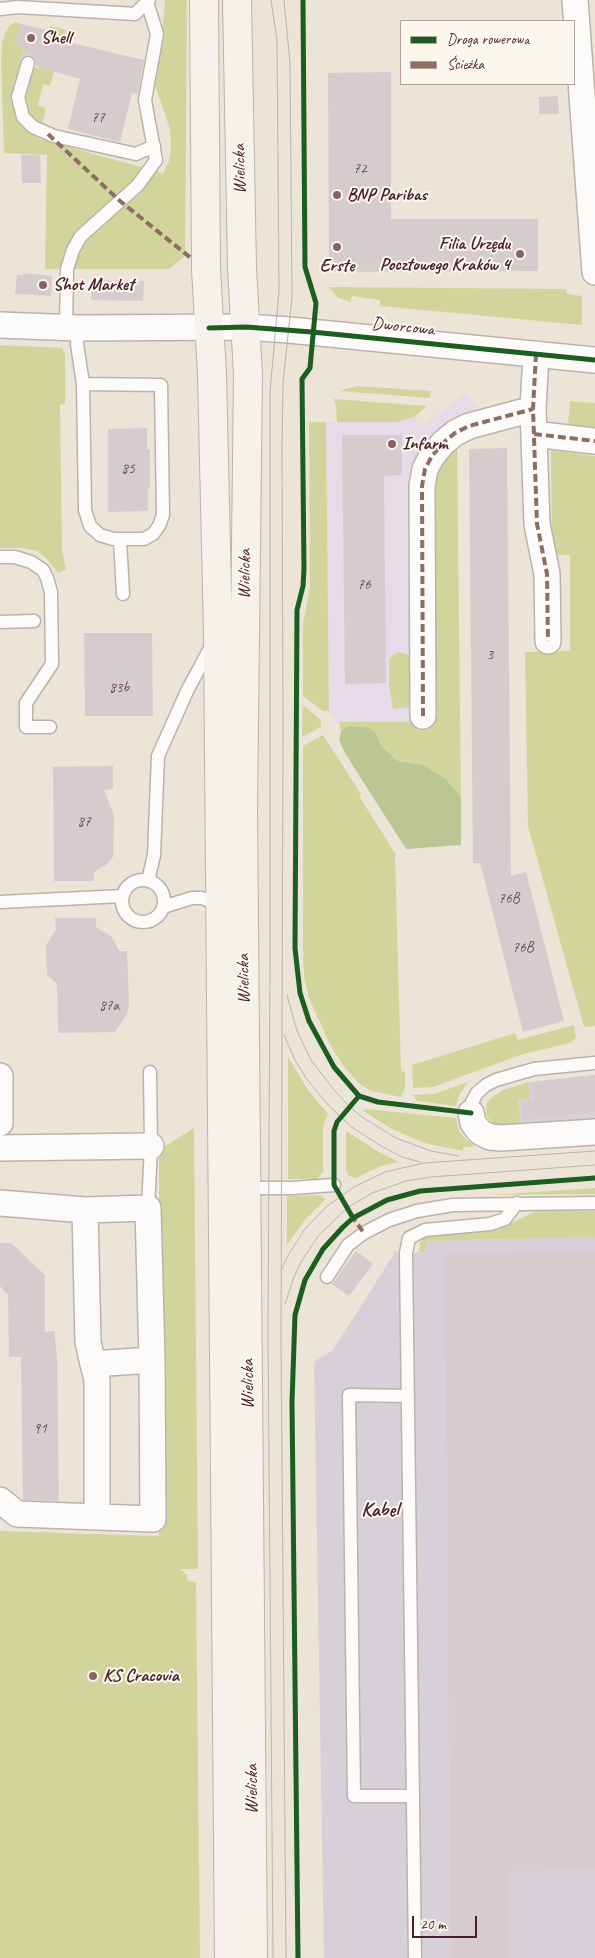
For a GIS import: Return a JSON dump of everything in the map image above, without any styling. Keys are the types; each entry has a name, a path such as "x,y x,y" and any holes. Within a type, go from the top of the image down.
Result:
{"main road":[{"name":"Wielicka","path":"204,0 206,254 212,374 218,634 229,1958"},
{"name":"Wielicka","path":"237,0 242,268 248,393 243,809 253,1958"}],"street":[{"path":"575,0 595,272"},
{"path":"0,325 72,328 209,328"},
{"name":"Dworcowa","path":"209,328 246,327 312,332 595,360"},
{"path":"536,354 533,409 537,524 547,574 548,642"},
{"path":"423,716 422,486 425,469 437,450 455,433 469,426 533,409"},
{"path":"534,434 595,441"},
{"path":"0,1076 0,1123"},
{"path":"471,1112 473,1123 476,1127 480,1132 490,1137 501,1138 595,1132"},
{"path":"0,1148 151,1146"},
{"path":"0,1203 85,1210 148,1208 152,1360 153,1519 17,1514 0,1500"},
{"path":"85,1210 88,1342 97,1379 97,1517"},
{"path":"93,1364 152,1360"}],"lane":[{"path":"0,9 43,9 135,14 148,1 157,34 145,100 156,160 138,185 81,236 73,250 67,269 72,328 77,344 83,384 85,510 90,526 100,535 113,539 144,539 153,534 159,526 163,515 162,385 83,384"},
{"path":"28,63 18,97 23,117 33,127 54,136 136,154 154,146"},
{"path":"120,539 123,594"},
{"path":"0,557 15,557 31,562 43,570 47,578 51,592 52,664 26,704 26,727 50,727"},
{"path":"0,622 34,621"},
{"path":"148,881 154,855 158,756 188,689 218,634"},
{"path":"148,881 159,888 164,900 163,907 155,918 148,921 136,921 131,918 124,908 123,896 125,890 134,882 148,881"},
{"path":"0,902 123,896"},
{"path":"163,907 192,898 202,898 220,905"},
{"path":"471,1112 472,1102 477,1092 496,1080 534,1069 595,1062"},
{"path":"148,1208 151,1146 150,1072"},
{"path":"246,1188 300,1188 334,1185"},
{"path":"415,1958 406,1253 409,1238 425,1230 490,1224 505,1219 517,1203"},
{"path":"327,1277 348,1246 364,1233 389,1220 417,1211 453,1206 517,1203 595,1203"},
{"path":"408,1396 349,1395 353,1757 354,1796 413,1796"}],"shaded area":[{"path":"465,393 476,406 483,424 434,457 436,722 339,722 329,711 326,422 397,422 414,417 422,427"},
{"path":"595,1075 595,1122 521,1127 518,1100 530,1099 528,1082"},
{"path":"595,1237 595,1958 324,1958 314,1362 333,1350 394,1254 393,1251 406,1253 425,1252 427,1241"}],"green space":[{"path":"165,0 187,0 185,256 169,269 45,269 47,155 4,153 1,63 2,42 6,32 10,25 16,22 21,24 15,45 24,48 20,63 39,69 50,26 66,30 50,86 43,84 38,105 46,108 39,139 163,173 169,161 171,146 170,129 153,79 162,37"},
{"path":"329,287 566,289 567,294 582,296 582,325 380,306 380,300 352,296 351,302 338,298"},
{"path":"0,345 62,348 65,354 65,404 60,405 62,550 66,569 58,573 47,559 37,551 22,548 0,548"},
{"path":"357,386 431,391 430,398 339,391"},
{"path":"334,399 427,406 414,417 397,422 337,422"},
{"path":"570,401 595,403 595,429 568,426"},
{"path":"309,422 326,422 329,711 323,711 303,696 303,623 310,588"},
{"path":"457,446 461,797 446,779 424,765 398,761 382,747 376,734 349,726 341,731 339,722 436,722 434,469"},
{"path":"551,450 595,456 595,1026 584,1027 528,826 525,652 570,651 570,555 559,555 552,551"},
{"path":"399,652 413,656 411,707 393,709 389,684 389,660"},
{"path":"303,705 321,720 321,727 302,737"},
{"path":"349,726 370,728 376,734 382,747 398,761 424,765 446,779 461,797 461,845 406,849 345,753 339,740 341,731"},
{"path":"323,735 361,794 359,796 395,853 401,1071 405,1072 405,1088 401,1097 371,1091 360,1084 345,1068 330,1045 309,998 304,976 303,746"},
{"path":"574,1025 576,1038 570,1043 523,1054 433,1087 413,1088 412,1065 515,1033 518,1040"},
{"path":"288,1057 308,1090 328,1114 323,1127 323,1172 317,1179 288,1179"},
{"path":"468,1082 458,1097 456,1106 417,1101 413,1095 434,1094"},
{"path":"528,1082 530,1099 518,1100 521,1127 498,1127 487,1117 487,1103 503,1090"},
{"path":"366,1109 456,1118 459,1131 475,1147 463,1147 463,1151 424,1143 392,1129 363,1111"},
{"name":"KS Cracovia","path":"194,1128 198,1569 180,1569 187,1575 187,1580 196,1583 200,1958 0,1958 0,1531 159,1536 159,1150"},
{"path":"346,1131 399,1162 381,1166 356,1178 349,1176 346,1170"},
{"path":"595,1188 595,1194 491,1195"},
{"path":"319,1195 326,1199 304,1221 287,1245 287,1196"},
{"path":"540,1211 595,1211 595,1237 427,1241 425,1252 419,1252 420,1243 425,1236 501,1228"}],"building":[{"path":"21,24 48,30 46,37 144,60 138,94 132,93 120,142 68,129 80,79 36,66 36,61 31,55 26,55 22,58 24,48 15,45"},
{"path":"391,72 391,219 538,219 538,271 329,272 328,73"},
{"path":"558,96 559,114 539,114 539,97"},
{"path":"21,155 40,155 41,183 22,183"},
{"path":"23,273 52,276 51,296 15,294 17,275 24,275"},
{"path":"92,280 144,281 143,301 91,300"},
{"path":"147,428 147,449 150,449 148,511 108,512 108,429"},
{"path":"342,435 402,435 402,475 384,476 386,683 345,684"},
{"path":"507,448 511,876 526,872 564,1021 523,1032 480,863 473,863 469,449"},
{"path":"84,633 152,633 153,716 85,716"},
{"path":"113,766 113,789 104,790 114,815 113,857 106,865 94,872 94,881 54,881 53,767"},
{"path":"55,918 96,918 96,927 112,937 119,951 127,951 129,1004 127,1014 115,1032 58,1033 57,984 47,975 46,945 56,930"},
{"path":"595,1075 595,1112 523,1120 521,1102 535,1100 533,1082"},
{"path":"0,1243 11,1243 45,1275 45,1332 54,1331 57,1357 59,1501 23,1500 21,1357 9,1357 8,1295 0,1286"},
{"path":"356,1251 373,1264 349,1296 332,1284"},
{"path":"595,1253 595,1870 509,1871 509,1958 451,1958 446,1355 443,1355 443,1254"}],"tram line":[{"path":"271,0 277,40 279,291 270,392 268,1332 273,1958"},
{"path":"284,0 290,63 292,297 283,383 282,448 281,1339 286,1958"},
{"path":"287,995 297,1031 311,1060 350,1107 362,1117 396,1138 431,1151 459,1156"},
{"path":"284,1035 295,1060 306,1078 328,1105 353,1128 381,1146 402,1157 420,1162"},
{"path":"282,1269 287,1257 305,1229 326,1207 354,1187 385,1172 424,1163 595,1151"},
{"path":"285,1304 301,1262 319,1235 347,1208 372,1193 406,1181 431,1177 595,1165"}],"marked path":[{"path":"48,134 120,201 191,258"},
{"path":"536,354 533,409 537,524 547,574 548,641"},
{"path":"423,716 422,486 425,469 432,456 455,433 469,426 533,409"},
{"path":"534,434 595,441"},
{"path":"351,1215 364,1233"}],"cycle path":[{"path":"303,0 305,267 316,303 310,368 302,379 304,569 303,586 297,610 295,948 300,993 309,1021 334,1067 359,1096 378,1102 471,1113"},
{"path":"209,328 246,327 312,332 595,360"},
{"path":"353,1218 334,1185 334,1131 337,1122 359,1096"},
{"path":"298,1958 292,1402 295,1315 305,1280 323,1249 343,1227 353,1218 387,1200 420,1191 595,1178"}],"place":[{"name":"Shell","path":"31,38"},
{"name":"BNP Paribas","path":"337,195"},
{"name":"Erste","path":"337,247"},
{"name":"Filia Urzędu Pocztowego Kraków 4","path":"520,254"},
{"name":"Shot Market","path":"43,285"},
{"name":"Infarm","path":"392,444"},
{"name":"KS Cracovia","path":"93,1676"}],"district":[{"name":"Kabel","path":"380,1511"}]}
